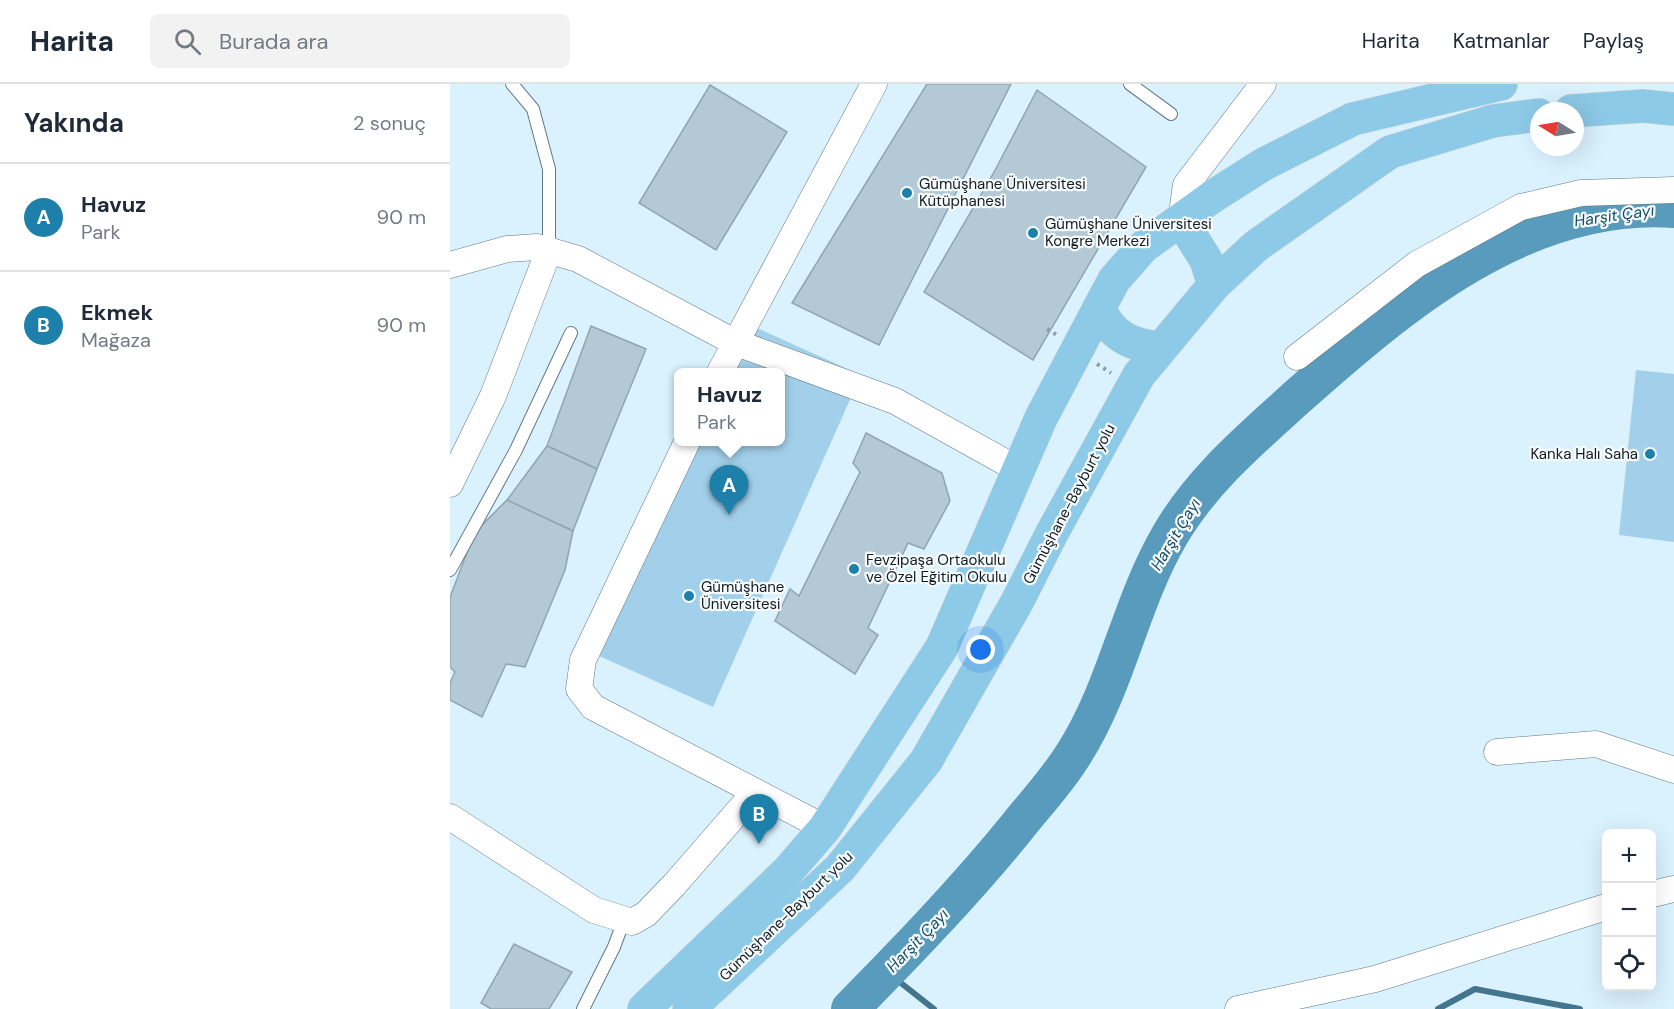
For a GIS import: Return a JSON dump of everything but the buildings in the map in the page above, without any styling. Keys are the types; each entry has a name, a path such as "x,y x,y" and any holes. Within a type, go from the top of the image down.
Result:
{"main road":[{"name":"Gümüşhane-Bayburt yolu","path":"644,1009 787,872 825,828 942,647 1041,418 1114,280 1143,247 1212,196 1264,164 1353,119 1501,84"},
{"path":"1584,110 1643,106 1674,109"},
{"name":"Gümüşhane-Bayburt yolu","path":"689,1009 840,868 926,761 1017,603 1135,382 1214,285 1256,246 1390,152 1493,121 1530,116"},
{"path":"1181,220 1206,260 1214,285"},
{"path":"1099,308 1105,322 1123,338 1139,346 1161,348"}],"street":[{"path":"722,368 874,84"},
{"path":"1181,220 1186,185 1256,87"},
{"path":"1297,357 1417,264 1521,207 1581,193 1674,189"},
{"path":"450,265 507,249 537,247 578,259 734,342 895,401 1019,470"},
{"path":"450,484 493,396 549,250"},
{"path":"685,446 583,660 579,689 593,706 825,828"},
{"path":"1497,752 1596,744 1674,770"},
{"path":"450,817 594,910 632,922 646,914 755,792"},
{"path":"1656,893 1674,889"},
{"path":"1238,1009 1375,979 1602,908"}],"lane":[{"path":"512,84 533,109 549,169 549,250"},
{"path":"1130,84 1170,114"},
{"path":"450,570 516,450 571,333"},
{"path":"583,1009 614,947 624,920"}],"shaded area":[{"path":"746,323 861,375 713,707 597,655 691,446 785,446 785,368 726,368"},
{"name":"Kanka Halı Saha","path":"1636,370 1674,374 1674,542 1619,535"}],"waterway":[{"name":"Harşit Çayı","path":"850,1009 977,874 1067,765 1101,702 1144,589 1170,535 1197,496 1244,445 1378,328 1422,295 1468,265 1516,240 1566,221 1619,210 1674,209"},
{"path":"887,972 934,1009"},
{"path":"1438,1009 1475,989 1580,1009"}],"place":[{"name":"Gümüşhane Üniversitesi Kütüphanesi","path":"907,193"},
{"name":"Gümüşhane Üniversitesi Kongre Merkezi","path":"1033,233"},
{"name":"Kanka Halı Saha","path":"1650,454"},
{"name":"Havuz","path":"729,515"},
{"name":"Fevzipaşa Ortaokulu ve Özel Eğitim Okulu","path":"854,569"},
{"name":"Gümüşhane Üniversitesi","path":"689,596"},
{"name":"Ekmek","path":"759,844"}]}
